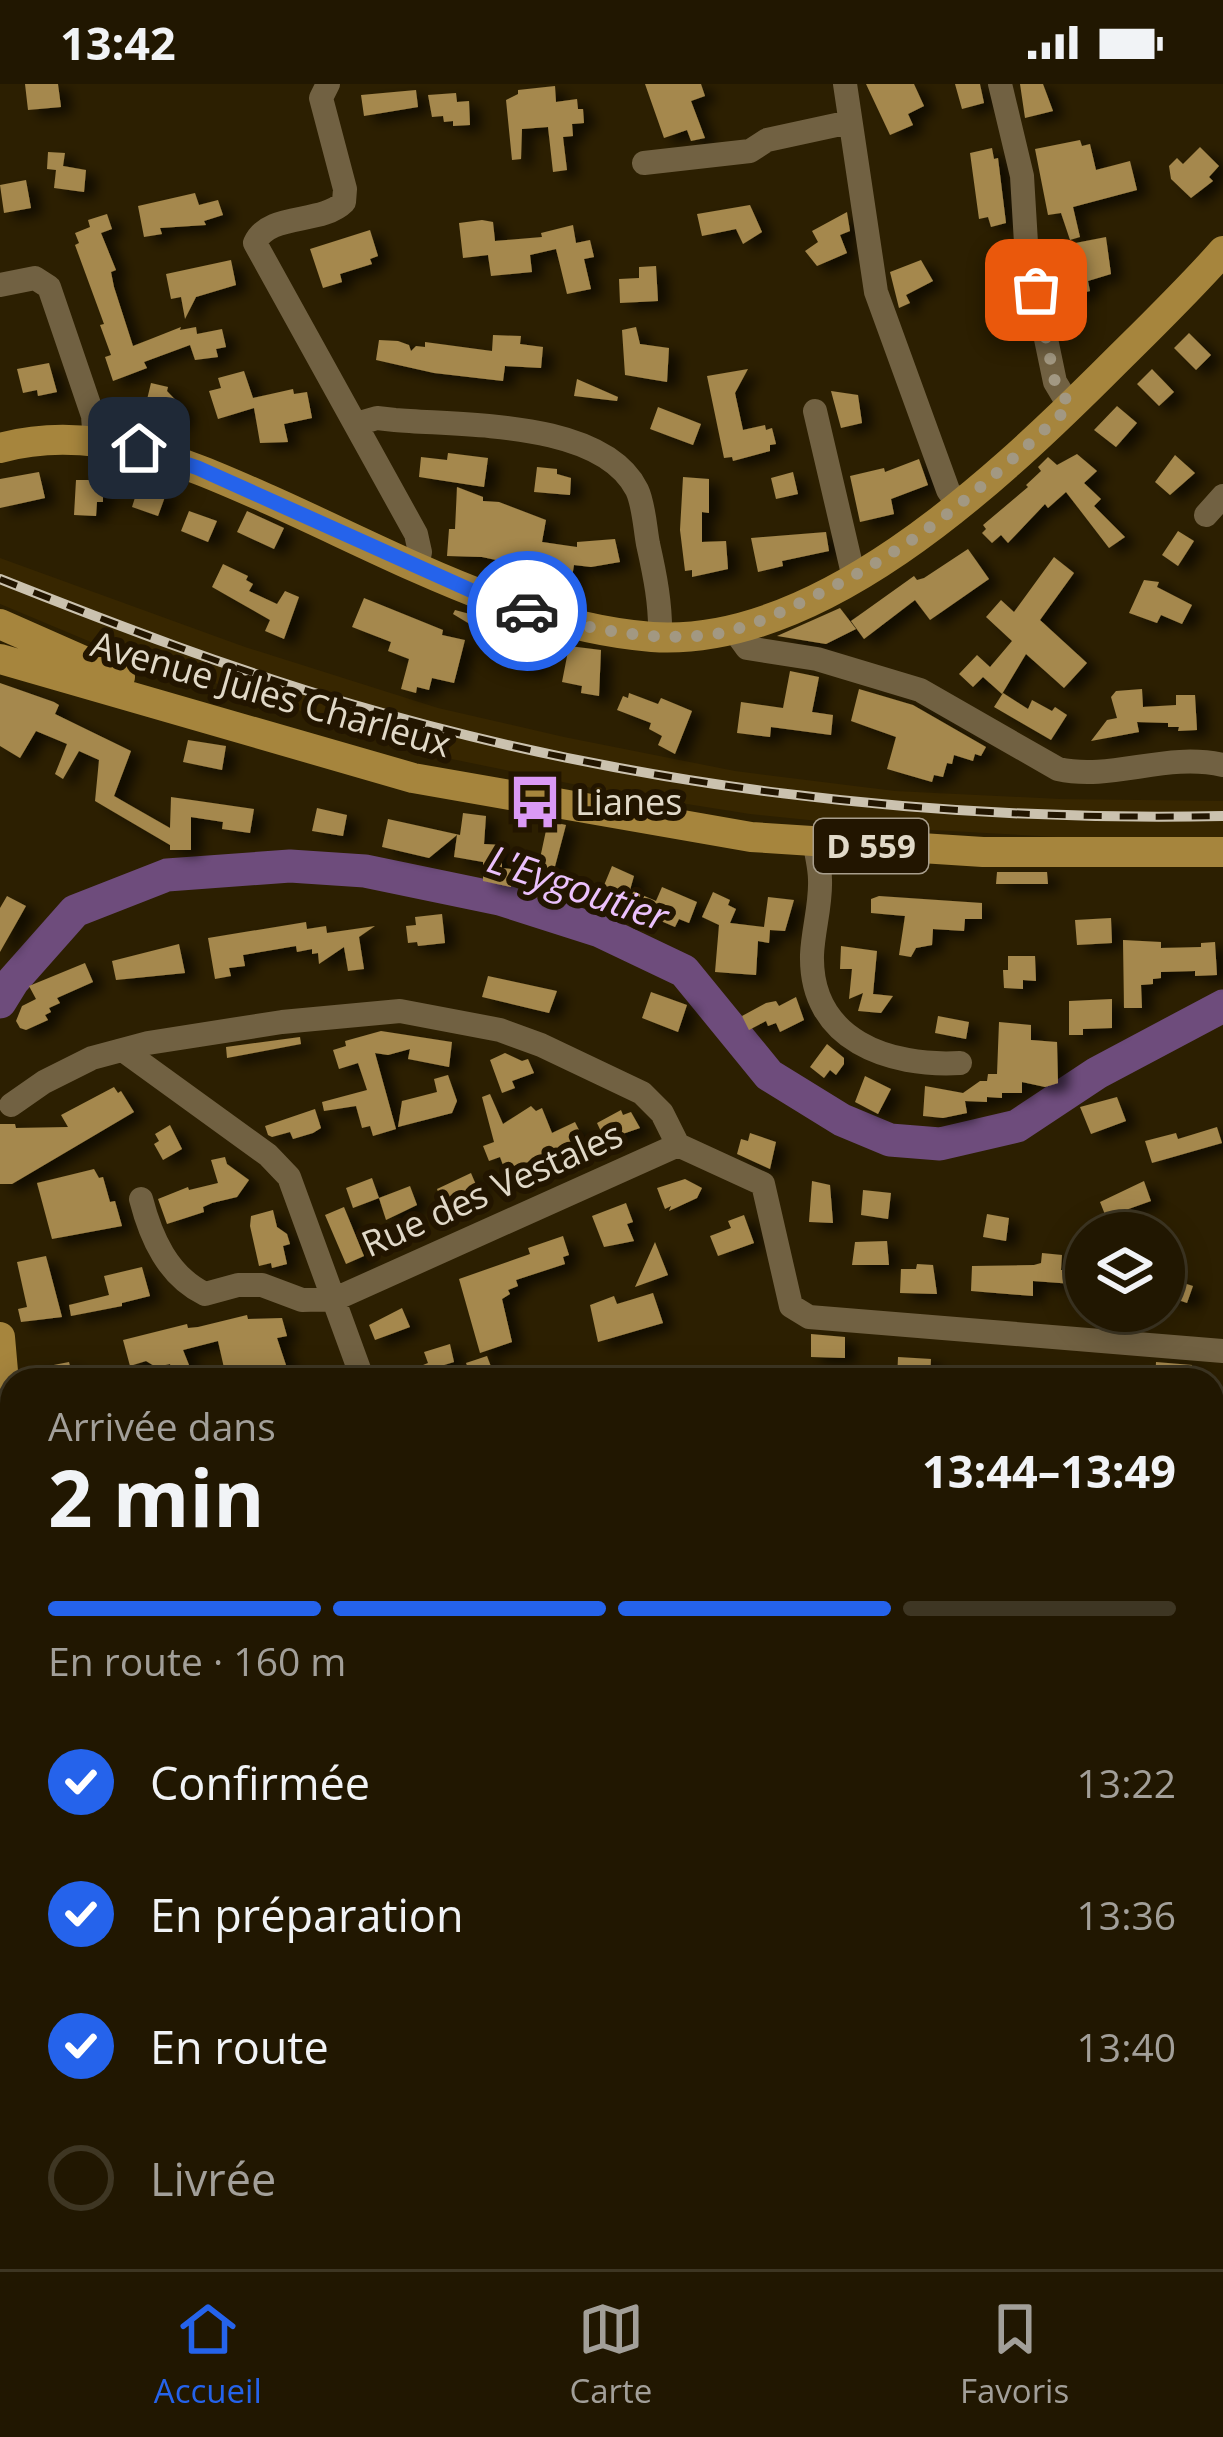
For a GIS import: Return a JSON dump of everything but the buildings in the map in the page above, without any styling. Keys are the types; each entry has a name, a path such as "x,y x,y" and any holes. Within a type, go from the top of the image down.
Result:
{"main road":[{"path":"0,448 54,439 139,448 198,468 530,612 588,628 660,637 734,630 854,578 960,507 1070,406 1223,251"},
{"name":"D 559","path":"0,623 213,718"},
{"name":"Avenue Jules Charleux","path":"0,659 413,778 751,837 827,843"},
{"name":"D 559","path":"827,843 983,852 1223,852"},
{"path":"0,1336 3,1368"}],"street":[{"path":"328,84 321,98 345,189 344,202 338,209 270,227 255,243 416,534 420,552 414,564"},
{"path":"844,84 876,292 948,490 960,507"},
{"path":"1000,84 1022,176 1026,243 1055,382 1070,406"},
{"path":"644,163 750,151 767,140 850,122"},
{"path":"0,285 35,278 49,286 93,416 95,441"},
{"path":"815,411 854,578"},
{"path":"356,424 376,418 547,435 592,446 622,469 638,492 658,592 660,637"},
{"path":"734,630 747,648 817,659 920,690 1058,769 1080,774 1193,758 1223,765"},
{"path":"827,843 812,956 824,1008 842,1030 879,1053 923,1065 960,1063"},
{"path":"11,1105 92,1058 282,1022 400,1011 500,1030 642,1093 662,1113 679,1144 763,1184 791,1306 809,1317 1223,1351"},
{"path":"123,1050 268,1155 289,1177 359,1368"},
{"name":"Rue des Vestales","path":"335,1300 679,1144"},
{"path":"141,1199 148,1225 184,1284 205,1294 238,1285 262,1285 302,1300 335,1300"}],"shaded area":[{"path":"0,558 245,647 438,708 564,737 735,771 895,791 1223,801 1223,838 1111,840 877,827 750,814 611,792 442,757 98,645 0,604"}],"waterway":[{"name":"L'Eygoutier","path":"0,1002 75,911 167,875 290,866 365,871 500,899 600,931 684,971 769,1075 842,1120 890,1140 940,1144 1017,1126 1097,1073 1223,1006"}],"railway":[{"path":"0,579 174,646 351,704 565,757 673,777 893,805 1003,813 1223,816"}],"way so far":[{"path":"527,611 610,632 660,637 711,634 754,623 854,578 960,507 1070,406 1055,382 1036,290"}],"place":[{"name":"Lianes","path":"535,802"}],"route":[{"path":"139,448 198,468 527,611"}]}
